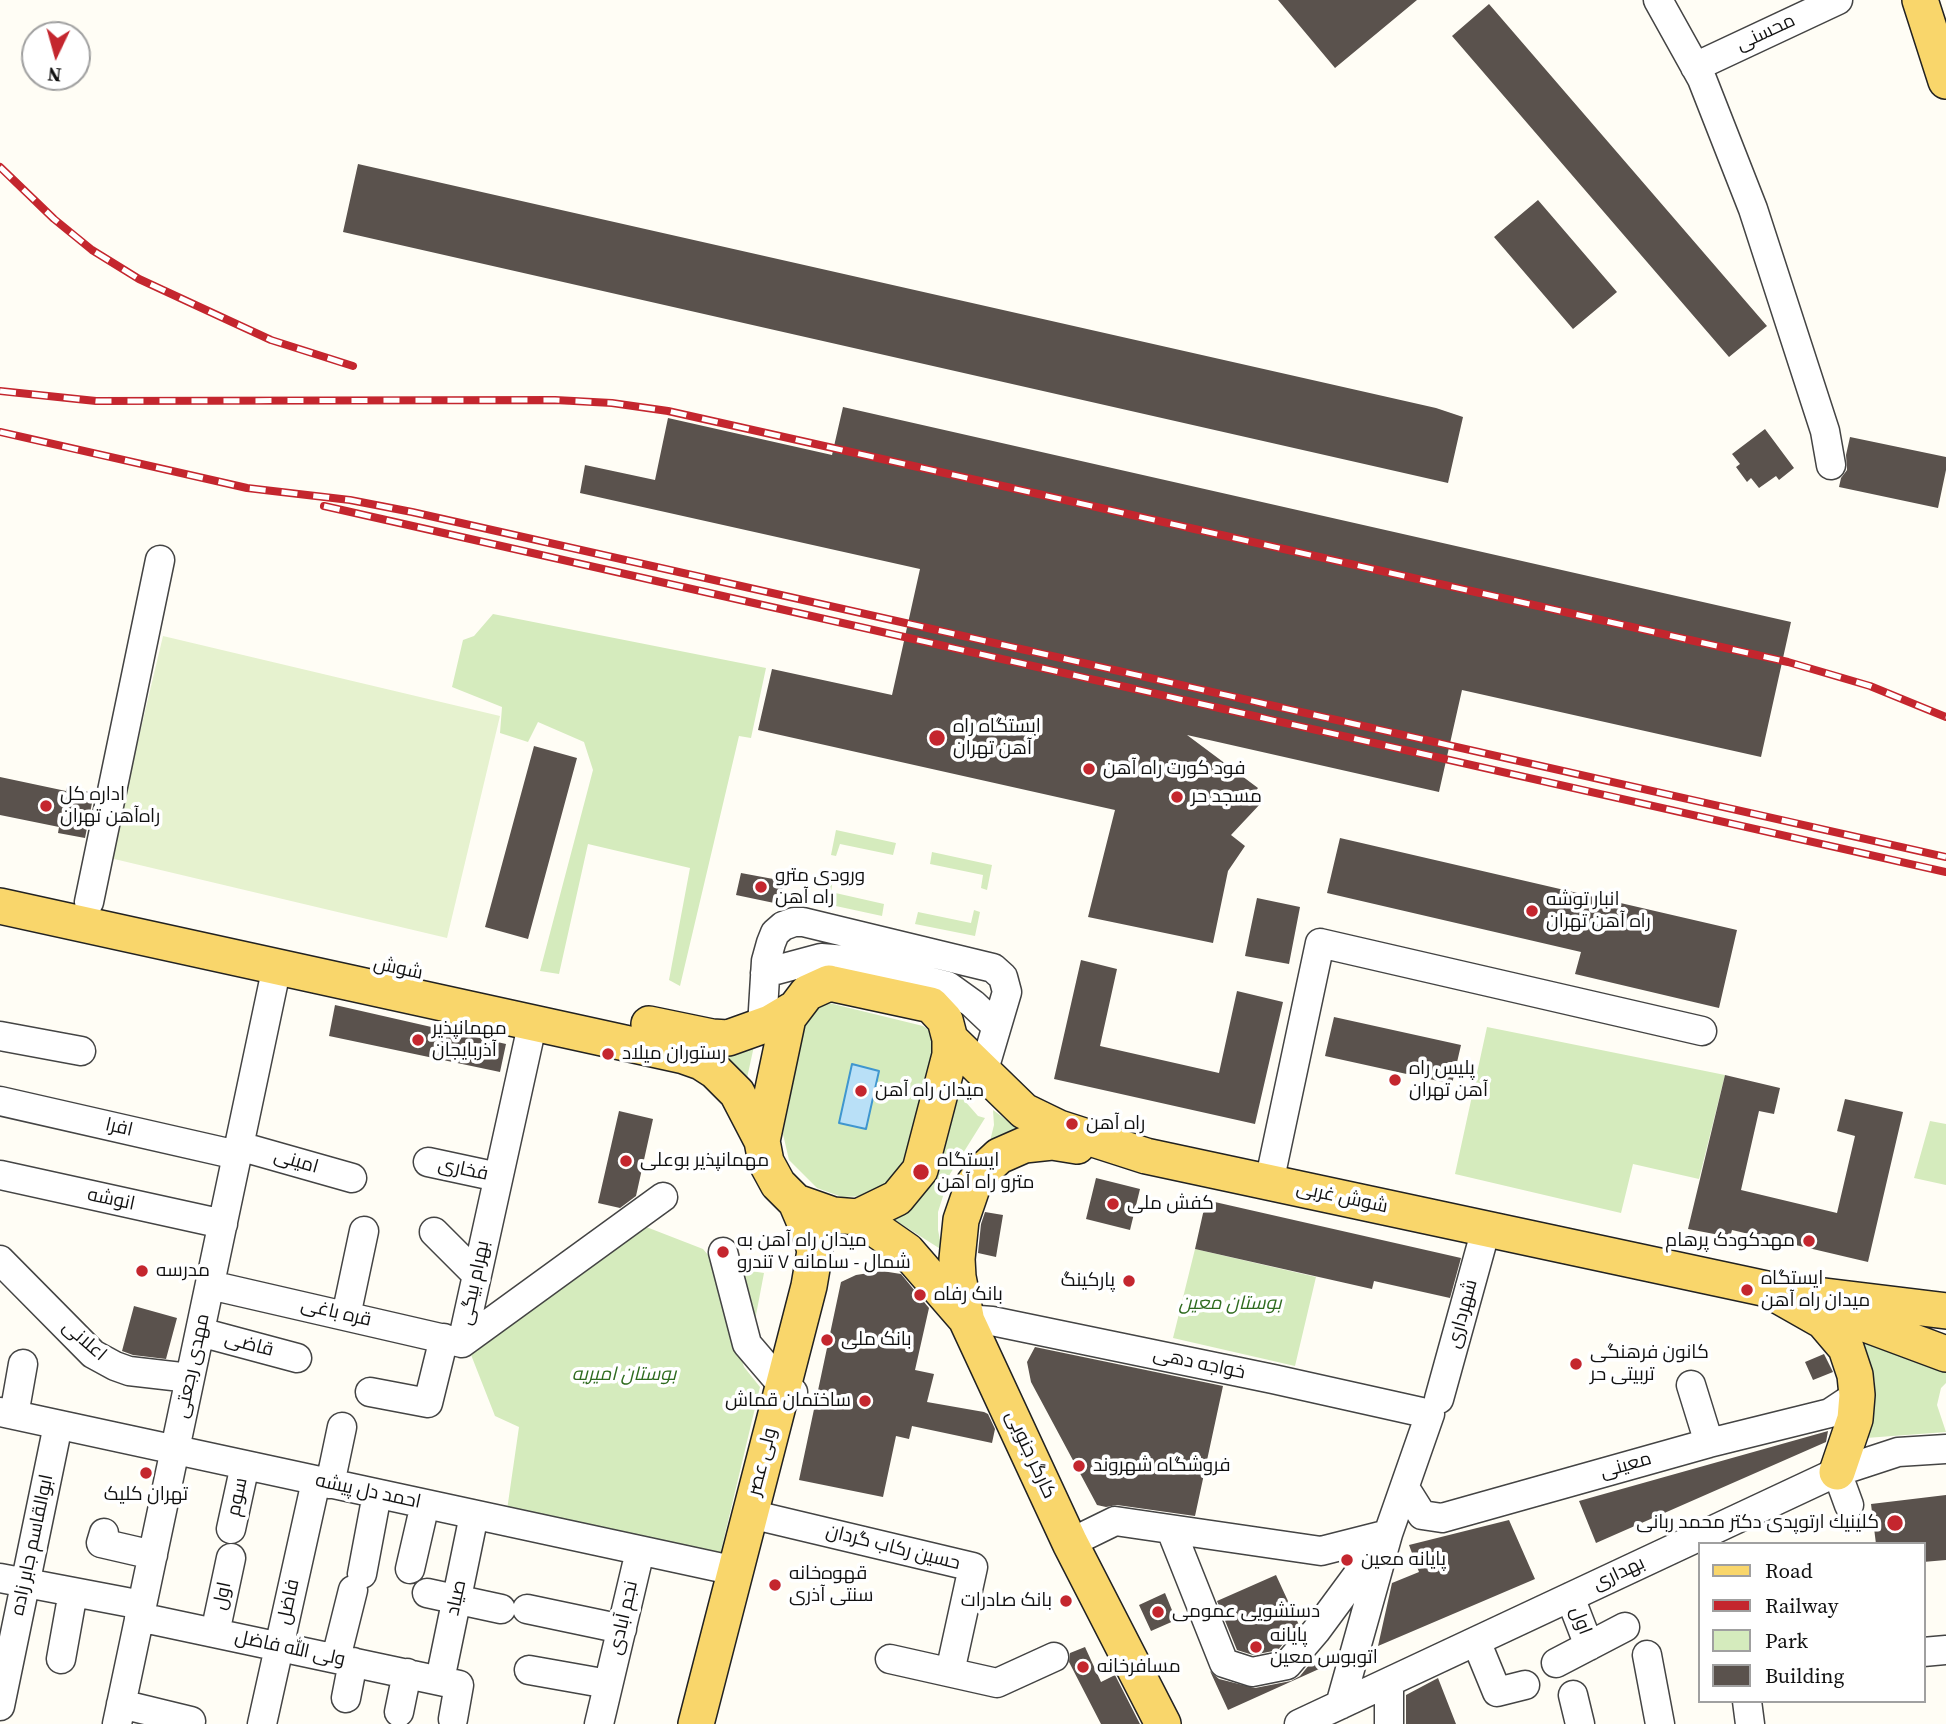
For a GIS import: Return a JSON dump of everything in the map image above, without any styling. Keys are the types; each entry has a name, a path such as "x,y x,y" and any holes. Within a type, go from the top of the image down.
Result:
{"main road":[{"path":"1922,0 1946,47"},
{"path":"1922,0 1946,81"},
{"name":"شوش","path":"1,904 89,902 712,1037 728,1038 762,1026 792,1010"},
{"name":"شوش","path":"1,904 684,1056 715,1071 737,1093 762,1141"},
{"path":"835,983 932,1005 945,1020 950,1039 950,1055 920,1170 897,1198 858,1217 833,1215 796,1202 778,1184 766,1162 762,1141 788,1018 807,993 817,986 835,983"},
{"name":"شوش غربی","path":"950,1039 1024,1111 1046,1123 1146,1156 1767,1289"},
{"path":"966,1319 958,1277 961,1220 973,1185 985,1169 1010,1150 1038,1142 1146,1156"},
{"name":"ولی عصر","path":"696,1724 736,1571 756,1515 783,1385 809,1286 815,1251 796,1202"},
{"name":"کارگر جنوبی","path":"858,1217 907,1251 966,1319 1070,1543 1163,1724"},
{"path":"1767,1289 1946,1311"},
{"path":"1767,1289 1876,1326 1946,1354"},
{"path":"1767,1289 1823,1321 1846,1348 1855,1375 1857,1395 1855,1419 1837,1472"}],"street":[{"path":"1658,0 1695,67 1753,209 1825,431 1831,465"},
{"name":"محسنی","path":"1695,67 1838,0"},
{"path":"89,902 160,560"},
{"path":"762,1026 766,961 775,933 794,922 803,922 993,968 1003,976 1007,992 993,1026 984,1073"},
{"path":"1269,1183 1320,943 1702,1031"},
{"path":"765,973 821,958 846,960 948,986 960,993 993,1026"},
{"name":"مهدی رجعتی","path":"119,1714 277,966"},
{"name":"بهرام بیگی","path":"453,1340 477,1275 533,1021"},
{"path":"0,1036 81,1051"},
{"name":"افرا","path":"0,1101 238,1151"},
{"name":"امینی","path":"238,1151 352,1178"},
{"name":"فخاری","path":"429,1162 498,1177"},
{"name":"انوشه","path":"0,1175 223,1224"},
{"name":"بهرام بیگی","path":"453,1340 663,1197"},
{"name":"شهرداری","path":"1388,1534 1435,1407 1486,1229"},
{"path":"346,1316 364,1231"},
{"path":"434,1232 477,1275"},
{"path":"723,1252 747,1344 783,1385"},
{"name":"اعلانی","path":"0,1260 93,1354 129,1371 190,1378"},
{"name":"قره باغی","path":"210,1285 453,1340"},
{"name":"خواجه دهی","path":"966,1319 992,1321 1273,1379 1435,1407"},
{"name":"قاضی","path":"200,1332 297,1358"},
{"path":"370,1392 428,1404 453,1340"},
{"path":"7,1413 23,1364"},
{"path":"1691,1384 1709,1443"},
{"name":"معینی","path":"1405,1488 1422,1515 1441,1518 1709,1443 1830,1413 1857,1395"},
{"name":"احمد دل پیشه","path":"7,1413 736,1571"},
{"name":"ابوالقاسم جابر زاده","path":"0,1706 13,1580 58,1424"},
{"name":"فاضل","path":"262,1724 279,1647 323,1482 342,1427"},
{"name":"بهداری","path":"1704,1542 1837,1472 1898,1452 1946,1450"},
{"name":"سوم","path":"231,1529 245,1465"},
{"path":"1837,1472 1849,1506"},
{"path":"346,1698 345,1660 357,1582 377,1494"},
{"path":"410,1569 425,1504"},
{"name":"صیاد","path":"440,1680 474,1515"},
{"path":"711,1724 756,1515"},
{"name":"حسین رکاب‌ گردان","path":"756,1515 973,1567 950,1672"},
{"path":"1070,1543 1115,1521 1321,1551 1388,1534"},
{"path":"1171,1530 1224,1663 1252,1672 1287,1665 1316,1631 1388,1534"},
{"path":"103,1533 101,1543 153,1555"},
{"path":"1340,1705 1388,1534"},
{"name":"بهداری","path":"1299,1724 1570,1597 1698,1544"},
{"name":"نجم آبادی","path":"598,1724 640,1551"},
{"name":"اول","path":"215,1633 231,1558"},
{"name":"ولی الله فاضل","path":"13,1580 74,1592 215,1633 440,1680"},
{"path":"61,1658 74,1592"},
{"path":"427,1593 621,1629"},
{"name":"اول","path":"1570,1597 1589,1646"},
{"path":"1556,1663 1625,1627"},
{"path":"1476,1641 1497,1692 1525,1685"},
{"path":"1925,1651 1946,1650"},
{"path":"1647,1655 1660,1724"},
{"path":"890,1658 997,1683 1054,1657"},
{"path":"529,1670 608,1684"},
{"path":"399,1712 407,1673"},
{"path":"440,1680 459,1685 453,1719"},
{"path":"1389,1682 1389,1724"},
{"path":"1573,1695 1580,1724"},
{"path":"1747,1703 1750,1724"},
{"path":"119,1714 191,1721"}],"green space":[{"path":"493,614 766,668 751,738 739,736 680,986 669,980 690,868 588,844 559,974 540,971 593,770 584,742 538,722 528,742 500,733 502,707 452,687 463,640 474,636"},
{"path":"163,636 500,716 447,938 110,858"},
{"path":"836,830 896,843 893,855 840,844 836,856 831,855"},
{"path":"932,852 992,865 987,890 981,888 983,875 930,864"},
{"path":"827,878 833,879 831,892 884,904 882,916 822,903"},
{"path":"974,910 980,912 975,936 915,924 918,912 971,923"},
{"name":"میدان راه آهن","path":"829,1003 923,1026 933,1033 940,1048 916,1155 895,1182 871,1196 842,1197 817,1188 789,1160 783,1134 806,1018 815,1008"},
{"path":"1487,1027 1725,1075 1699,1179 1633,1164 1621,1213 1455,1174"},
{"path":"754,1046 747,1078 734,1066 715,1055"},
{"path":"957,1072 964,1100 978,1116 985,1118 950,1174 938,1212 942,1250 887,1215"},
{"path":"993,1110 1022,1129 990,1141 994,1125"},
{"path":"1930,1121 1946,1124 1946,1185 1914,1178"},
{"name":"بوستان امیریه","path":"636,1223 703,1249 714,1262 744,1367 760,1387 720,1555 507,1510 519,1427 495,1416 466,1342"},
{"name":"بوستان معین","path":"1195,1249 1316,1277 1295,1366 1173,1338"},
{"path":"731,1268 764,1273 752,1336"},
{"path":"1848,1326 1946,1371 1946,1383 1941,1388 1937,1405 1946,1432 1866,1438 1873,1412 1875,1382 1866,1349"}],"water":[{"path":"852,1064 879,1071 866,1129 839,1123"}],"building":[{"path":"1278,0 1417,0 1335,68"},
{"path":"1489,4 1767,326 1729,357 1452,36"},
{"path":"358,164 1436,408 1463,417 1448,483 343,232"},
{"path":"1538,200 1617,292 1573,329 1494,237"},
{"path":"843,407 1791,622 1761,757 1462,690 1439,792 1187,735 1258,788 1254,793 1262,802 1231,835 1245,846 1228,871 1213,943 1088,917 1115,810 758,730 772,669 892,695 920,569 580,493 585,465 655,480 668,418 832,455"},
{"path":"1765,429 1794,468 1779,480 1776,476 1759,488 1751,478 1747,482 1736,467 1740,464 1732,454"},
{"path":"1850,437 1946,457 1938,508 1839,487 1847,470 1846,455"},
{"path":"534,746 577,758 528,939 485,927"},
{"name":"اداره کل راه‌آهن تهران","path":"0,777 66,791 67,787 94,793 85,838 58,833 59,827 0,815"},
{"name":"انبار توشه راه آهن تهران","path":"1340,838 1737,930 1719,1008 1575,974 1581,952 1327,893"},
{"name":"ورودی مترو راه آهن","path":"741,873 784,881 779,904 736,895"},
{"path":"1257,898 1300,907 1289,964 1245,956"},
{"path":"1081,960 1117,969 1100,1046 1219,1073 1237,991 1283,1002 1255,1124 1054,1079"},
{"name":"مهمانپذیر آذربایجان","path":"335,1005 506,1044 500,1072 329,1036"},
{"path":"1334,1017 1461,1045 1452,1084 1325,1056"},
{"path":"1725,1075 1780,1088 1774,1114 1759,1111 1741,1190 1837,1213 1855,1136 1837,1131 1845,1099 1903,1112 1868,1262 1732,1230 1730,1237 1688,1229"},
{"name":"مهمانپذیر بوعلی","path":"619,1111 653,1119 636,1196 620,1208 598,1203"},
{"name":"کفش ملی","path":"1096,1178 1140,1189 1130,1230 1086,1219"},
{"path":"1206,1200 1461,1258 1450,1298 1374,1281 1372,1289 1195,1249"},
{"path":"985,1212 1003,1215 996,1257 978,1253"},
{"path":"882,1271 901,1274 929,1308 915,1370 934,1374 927,1402 984,1412 988,1414 995,1429 992,1443 912,1426 909,1439 896,1436 883,1497 799,1480 841,1282 856,1275"},
{"path":"134,1306 177,1318 166,1359 122,1351"},
{"path":"1035,1347 1223,1386 1195,1516 1117,1505 1097,1505 1031,1382 1027,1362"},
{"path":"1824,1354 1833,1372 1813,1380 1805,1362"},
{"path":"1828,1431 1826,1442 1596,1543 1579,1501"},
{"path":"1946,1495 1946,1560 1925,1562 1925,1542 1876,1542 1871,1504"},
{"path":"1509,1520 1535,1579 1378,1646 1392,1583 1419,1572 1409,1545"},
{"path":"1276,1575 1299,1625 1278,1650 1253,1655 1237,1650 1217,1601"},
{"name":"دستشویی عمومی","path":"1165,1593 1176,1620 1151,1631 1139,1605"},
{"path":"1085,1647 1101,1682 1115,1675 1140,1724 1101,1724 1069,1662 1070,1653"},
{"path":"1314,1659 1319,1669 1228,1710 1210,1671 1219,1679 1255,1688 1291,1681 1300,1676"},
{"path":"1438,1678 1456,1724 1406,1724 1406,1695"}],"railway":[{"path":"0,167 54,219 92,250 139,279 271,340 353,366"},
{"path":"0,391 96,401 555,400 612,403 668,411 1788,662 1870,686 1946,717"},
{"path":"0,432 247,488 350,500 412,512 1946,857"},
{"path":"324,506 1946,872"}],"place":[{"name":"ایستگاه راه آهن تهران","path":"937,738"},
{"name":"فود کورت راه آهن","path":"1089,769"},
{"name":"مسجد حر","path":"1177,797"},
{"name":"اداره کل راه‌آهن تهران","path":"46,806"},
{"name":"ورودی مترو راه آهن","path":"761,887"},
{"name":"انبار توشه راه آهن تهران","path":"1532,911"},
{"name":"مهمانپذیر آذربایجان","path":"418,1040"},
{"name":"رستوران میلاد","path":"608,1054"},
{"name":"پلیس راه آهن تهران","path":"1395,1080"},
{"name":"میدان راه آهن","path":"861,1091"},
{"name":"راه آهن","path":"1072,1124"},
{"name":"مهمانپذیر بوعلی","path":"626,1161"},
{"name":"ایستگاه مترو راه آهن","path":"921,1172"},
{"name":"کفش ملی","path":"1113,1204"},
{"name":"مهدکودک پرهام","path":"1809,1241"},
{"name":"میدان راه آهن به شمال - سامانه ۷ تندرو","path":"723,1252"},
{"name":"مدرسه","path":"142,1271"},
{"name":"پارکینگ","path":"1129,1281"},
{"name":"ایستگاه میدان راه آهن","path":"1747,1290"},
{"name":"بانک رفاه","path":"920,1295"},
{"name":"بانک ملی","path":"827,1340"},
{"name":"کانون فرهنگی تربیتی حر","path":"1576,1364"},
{"name":"ساختمان قماش","path":"865,1401"},
{"name":"فروشگاه شهروند","path":"1079,1466"},
{"name":"تهران کلیک","path":"146,1473"},
{"name":"كلينيك ارتوپدى دكتر محمد ربانى","path":"1895,1523"},
{"name":"پایانه معین","path":"1347,1560"},
{"name":"قهوه‌خانه سنتی آذری","path":"775,1585"},
{"name":"بانک صادرات","path":"1066,1601"},
{"name":"دستشویی عمومی","path":"1158,1612"},
{"name":"پایانه اتوبوس معین","path":"1256,1647"},
{"name":"مسافرخانه","path":"1083,1667"}]}
